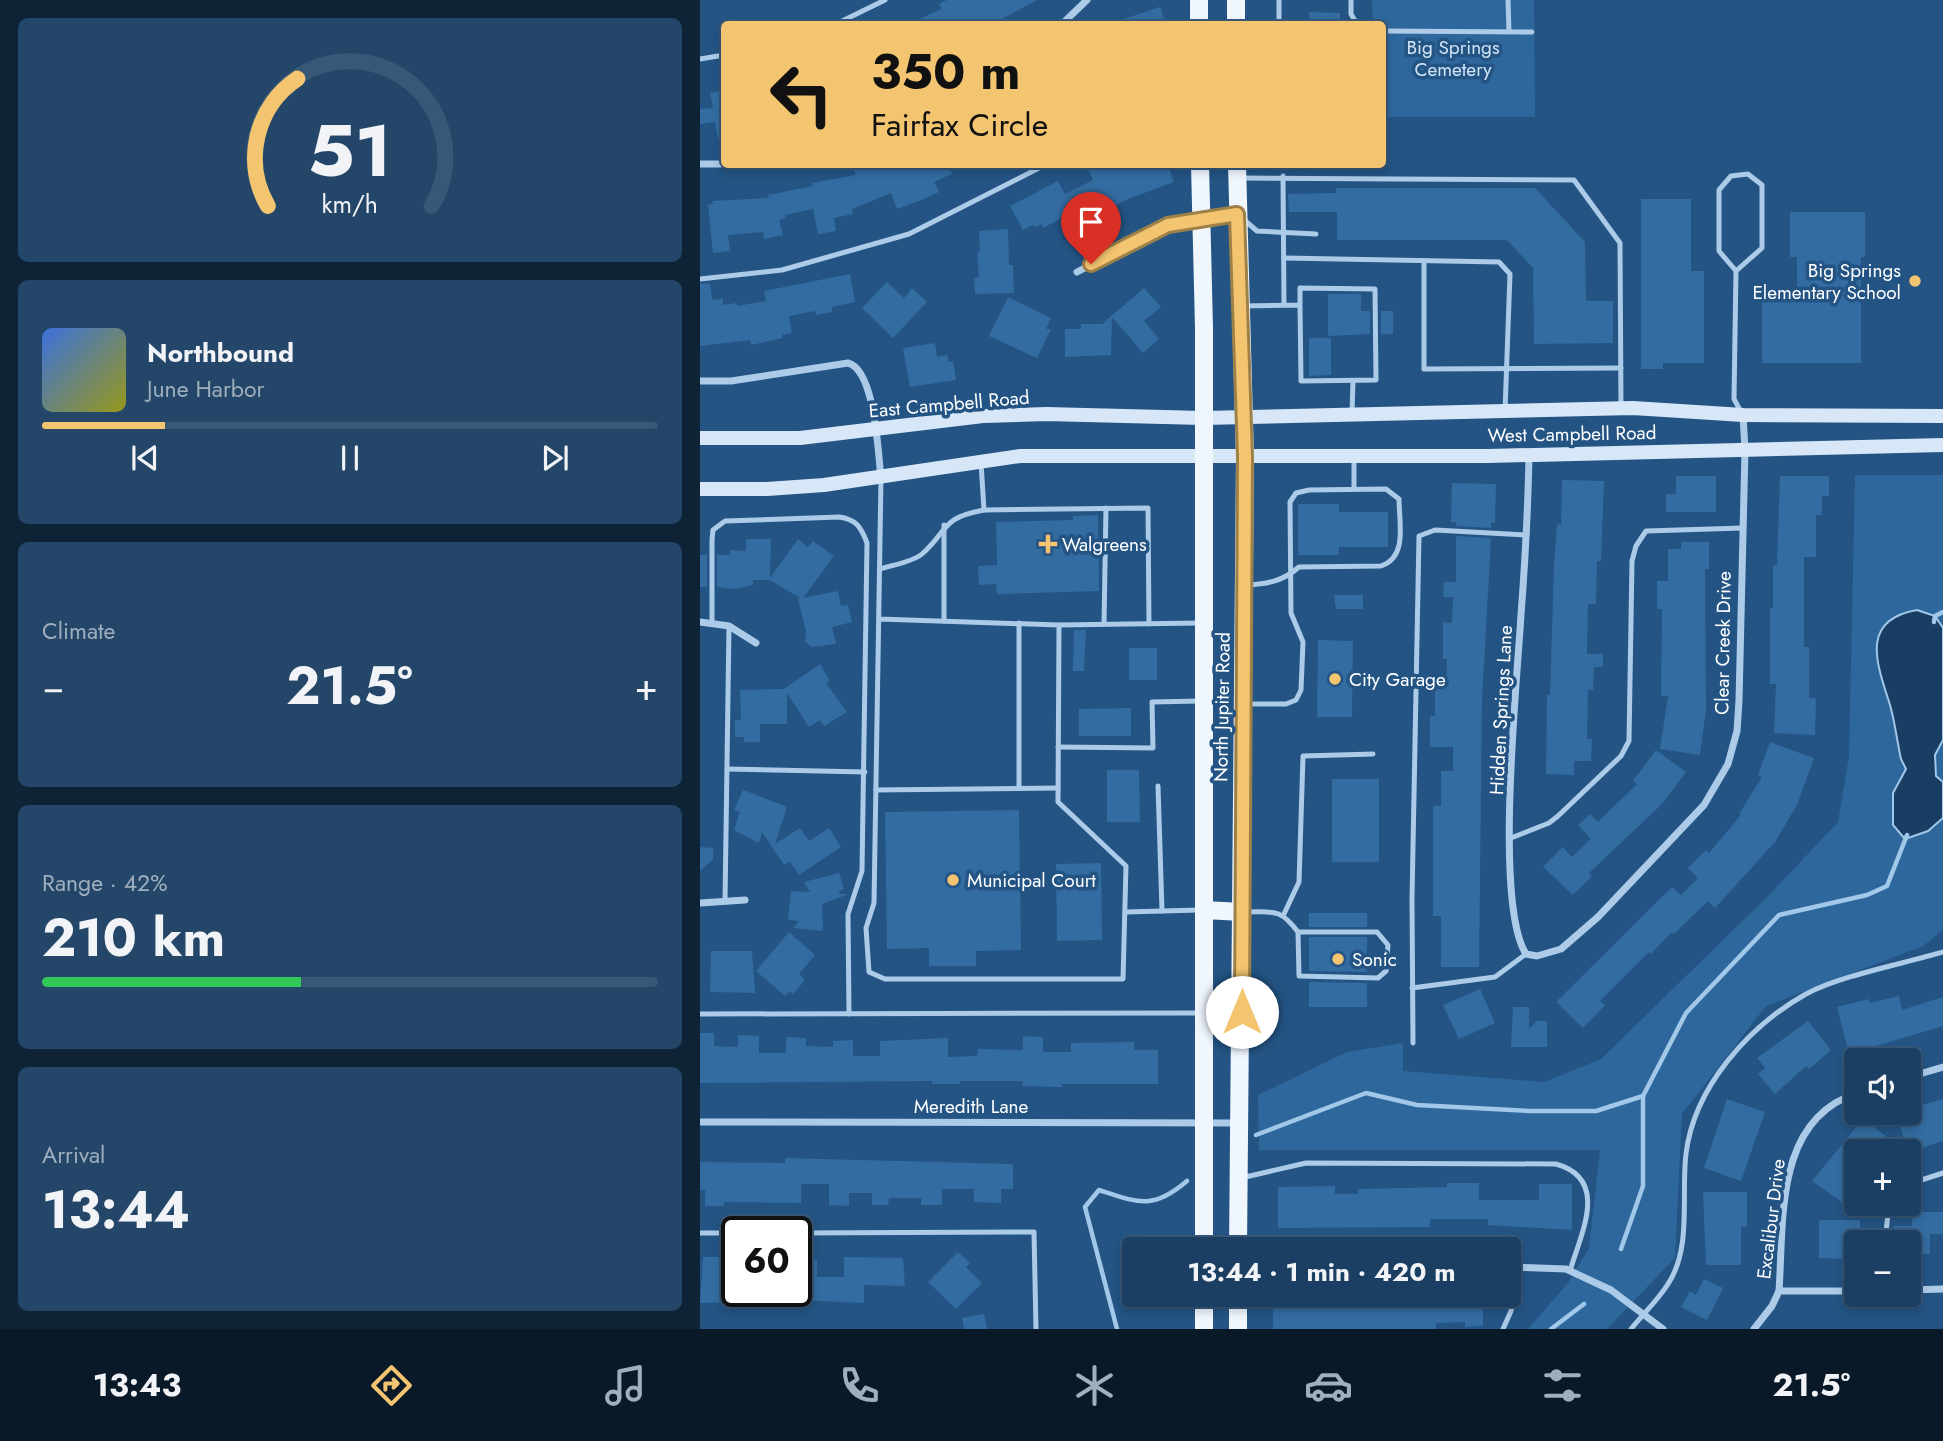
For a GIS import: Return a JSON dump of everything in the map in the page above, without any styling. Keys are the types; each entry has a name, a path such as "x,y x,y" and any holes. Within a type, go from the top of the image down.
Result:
{"main road":[{"path":"1199,0 1199,21"},
{"path":"1236,0 1237,21"},
{"name":"North Jupiter Road","path":"1200,168 1204,328 1204,1237"},
{"name":"North Jupiter Road","path":"1237,171 1245,457 1242,1123 1239,1237"},
{"name":"West Campbell Road","path":"1244,416 1352,416 1622,408 1743,415 1943,415"},
{"name":"East Campbell Road","path":"700,438 800,438 983,416 1244,416"},
{"name":"West Campbell Road","path":"1203,457 1529,455 1943,445"},
{"path":"700,489 767,489 881,478 1020,456 1128,454 1203,457"},
{"path":"1204,910 1242,912"},
{"path":"1204,1307 1204,1329"},
{"path":"1238,1307 1238,1329"}],"street":[{"path":"1065,21 1087,0"},
{"path":"700,164 721,164"},
{"path":"1077,272 1168,225 1237,214"},
{"path":"700,381 731,381 848,363 856,365 864,376 876,429 881,478"},
{"name":"Clear Creek Drive","path":"1527,954 1537,956 1561,949 1598,918 1687,825 1704,805 1723,774 1737,721 1745,450 1743,415"},
{"name":"Hidden Springs Lane","path":"1527,954 1518,940 1513,908 1511,838 1529,455"},
{"path":"700,622 729,625 756,643"},
{"path":"700,903 745,900"},
{"path":"1921,1073 1943,1067"},
{"name":"Excalibur Drive","path":"1754,1329 1772,1306 1779,1291 1788,1180 1796,1147 1806,1127 1829,1105 1844,1099"},
{"name":"Meredith Lane","path":"700,1122 1242,1123"},
{"path":"1521,1267 1570,1271 1611,1290 1663,1329"},
{"path":"1921,1290 1943,1289"},
{"path":"1779,1291 1844,1291"}],"lane":[{"path":"842,21 885,0"},
{"path":"1279,0 1279,21"},
{"path":"1351,0 1351,14 1355,21"},
{"path":"1508,0 1509,32"},
{"path":"1386,31 1532,32"},
{"path":"700,59 721,56"},
{"path":"700,279 782,270 909,234 1039,168"},
{"path":"1237,171 1283,176 1574,180 1620,243 1622,408"},
{"path":"1735,271 1762,248 1762,185 1748,174 1731,176 1719,190 1720,251 1735,271 1734,399 1743,415"},
{"path":"1283,176 1284,305"},
{"path":"1237,214 1256,232 1316,233"},
{"path":"1284,258 1499,262 1510,274 1505,411"},
{"path":"1423,261 1423,369 1621,368"},
{"path":"1300,288 1375,289 1376,380 1353,381 1301,381 1300,288"},
{"path":"1240,306 1300,305"},
{"path":"1352,416 1353,381"},
{"path":"1353,456 1353,489"},
{"path":"981,463 984,510"},
{"path":"881,478 874,903 866,928 869,972 885,979 1123,979 1126,866 1058,802 1059,625"},
{"path":"1243,704 1286,704 1296,700 1301,690 1303,642 1292,613 1289,576 1290,502 1296,493 1309,490 1386,489 1399,499 1399,552 1393,562 1381,566 1299,567 1289,576 1269,584 1244,585"},
{"path":"880,569 921,556 944,526 962,514 984,510 1148,508 1149,624"},
{"path":"1104,624 1106,509"},
{"path":"712,623 713,530 725,522 852,519 862,528 867,543 862,871 848,914 849,1014"},
{"path":"944,526 944,621"},
{"path":"1511,838 1549,823 1558,816 1621,755 1629,741 1632,561 1640,538 1646,531 1743,527"},
{"path":"1413,1043 1419,536 1435,530 1527,535"},
{"path":"879,619 1059,625 1203,624"},
{"path":"1019,623 1019,788"},
{"path":"725,902 729,625"},
{"path":"1058,747 1153,748 1152,702 1203,701"},
{"path":"1284,914 1299,883 1303,756 1373,754"},
{"path":"727,769 864,772"},
{"path":"1158,786 1162,911"},
{"path":"876,790 1058,788"},
{"path":"1126,912 1204,910"},
{"path":"1242,912 1284,914 1298,932 1299,976 1378,978 1386,971 1388,945 1377,932 1298,932"},
{"path":"1631,1329 1669,1283 1681,1253 1686,1152 1697,1113 1714,1080 1748,1038 1808,994 1943,952"},
{"path":"1412,988 1444,986 1495,977 1527,954"},
{"path":"700,1014 1203,1012"},
{"path":"1241,1178 1306,1163 1556,1164 1568,1167 1584,1180 1589,1201 1570,1271"},
{"path":"1921,1180 1943,1173"},
{"path":"812,1233 1034,1232 1036,1329"},
{"path":"700,1233 721,1233"},
{"path":"1503,1329 1512,1307"}],"green space":[{"name":"Big Springs Cemetery","path":"1372,0 1534,0 1535,117 1386,117 1386,21 1373,21"},
{"path":"1855,475 1943,475 1943,930 1923,946 1766,1006 1682,1114 1675,1258 1607,1329 1528,1329 1568,1283 1589,1248 1600,1150 1259,1150 1258,1095 1347,1052 1403,1043 1403,1071 1544,1082 1601,1059 1767,897 1838,822 1849,756"}],"shaded area":[{"path":"1917,610 1935,616 1943,628 1943,740 1935,755 1936,776 1943,782 1943,818 1928,831 1905,839 1893,825 1893,793 1906,769 1901,759 1877,646 1886,623 1899,615"}],"building":[{"path":"947,0 1037,0 998,21 915,21 942,9 939,4"},
{"path":"1160,7 1165,21 1118,21"},
{"path":"1309,12 1340,13 1340,21 1309,21"},
{"path":"721,91 721,138 718,138 715,122 700,124 700,109 713,108 710,93"},
{"path":"950,168 952,174 934,182 939,192 897,209 891,193 852,209 853,214 834,218 836,231 818,234 813,209 785,215 786,218 779,220 783,235 764,239 763,232 728,235 730,251 713,253 708,205 713,204 712,201 769,198 768,195 813,186 812,183 856,175 854,170"},
{"path":"1088,168 1169,168 1174,182 1128,199 1088,219 1082,207 1043,228 1041,224 1023,230 1010,206 1058,181 1065,194 1093,180"},
{"path":"1336,188 1535,188 1585,242 1586,301 1613,301 1613,343 1534,344 1533,268 1507,240 1337,240 1337,212 1289,212 1288,194 1336,193"},
{"path":"1641,199 1691,199 1691,271 1704,271 1704,363 1663,363 1663,369 1641,369"},
{"path":"1790,212 1865,212 1865,257 1861,257 1861,363 1762,363 1762,292 1797,292 1797,257 1790,257"},
{"path":"1008,229 1009,265 1013,265 1014,293 975,294 974,278 979,277 979,231"},
{"path":"850,274 855,302 832,307 832,312 816,315 815,311 789,316 792,333 782,335 783,338 751,345 750,340 700,346 700,284 710,283 712,300 723,299 723,305 737,303 737,306 766,301 764,291"},
{"path":"887,282 904,298 912,288 927,302 893,338 862,308"},
{"path":"1144,288 1161,307 1144,321 1159,339 1143,353 1112,317 1111,355 1065,357 1065,329 1081,329 1081,324 1102,324"},
{"path":"1328,294 1361,294 1361,311 1370,311 1370,334 1328,336"},
{"path":"1008,297 1051,318 1046,329 1051,329 1037,358 989,336"},
{"path":"1381,311 1393,311 1393,334 1381,334"},
{"path":"1309,338 1331,338 1331,375 1309,376"},
{"path":"935,343 937,357 947,355 949,362 953,361 956,380 910,387 903,348"},
{"path":"1676,476 1716,476 1716,512 1666,512 1666,494 1676,494"},
{"path":"1780,476 1829,476 1829,496 1822,496 1822,515 1816,515 1816,557 1804,557 1804,647 1809,647 1809,698 1816,698 1815,735 1774,733 1776,684 1770,684 1770,608 1773,608 1773,565 1777,565"},
{"path":"1562,480 1604,481 1601,561 1597,561 1596,604 1588,604 1587,654 1603,654 1603,667 1594,667 1593,690 1588,690 1587,739 1592,739 1591,761 1574,761 1574,775 1546,774 1554,566 1557,524 1561,525"},
{"path":"1452,483 1496,484 1495,523 1491,523 1491,528 1456,526 1456,522 1451,522"},
{"path":"1298,504 1339,504 1339,512 1388,512 1388,547 1339,547 1339,555 1298,555"},
{"name":"Walgreens","path":"1098,515 1099,591 997,594 996,584 979,585 978,566 997,565 996,522 1073,520 1073,516"},
{"path":"1456,536 1491,538 1482,701 1479,967 1441,967 1441,916 1433,916 1433,806 1441,806 1441,771 1453,771 1453,747 1430,747 1430,716 1435,716 1435,682 1446,682 1447,659 1443,659 1443,622 1452,623 1453,597 1443,597 1444,582 1456,582"},
{"path":"746,539 771,539 770,578 798,539 808,547 813,541 834,556 803,598 838,591 841,606 848,605 852,622 832,627 836,644 811,647 805,641 806,631 798,599 800,598 770,580 753,580 753,585 735,589 717,587 717,555 730,555 730,550 746,551"},
{"path":"1681,542 1709,542 1709,569 1705,569 1706,709 1700,755 1660,749 1668,696 1661,696 1662,609 1657,609 1657,581 1668,581 1668,549 1681,549"},
{"path":"700,555 707,555 707,587 700,587"},
{"path":"1334,595 1363,595 1363,609 1336,609"},
{"path":"1074,630 1086,630 1084,671 1073,671"},
{"name":"City Garage","path":"1318,640 1353,641 1352,717 1317,717"},
{"path":"1129,648 1157,648 1157,680 1129,680"},
{"path":"820,664 830,681 826,683 847,712 824,726 820,720 809,727 787,693 787,724 760,724 760,742 744,742 744,737 735,737 735,720 741,720 740,690 784,689"},
{"path":"1131,708 1131,736 1079,736 1079,709"},
{"path":"1770,742 1814,758 1797,805 1775,842 1715,908 1708,901 1651,954 1649,952 1600,1001 1605,1005 1583,1028 1556,1002 1672,887 1681,895 1698,878 1688,868 1706,850 1709,853 1741,815 1739,814 1762,777 1758,775"},
{"path":"1656,750 1686,772 1663,803 1589,873 1592,876 1573,895 1543,867 1563,847 1572,857 1591,839 1578,825 1590,814 1598,822 1637,784 1633,781"},
{"path":"1107,770 1139,770 1140,822 1107,822"},
{"path":"1332,779 1379,779 1379,862 1332,862"},
{"path":"743,790 787,807 775,844 800,828 809,841 829,828 841,847 799,875 790,862 784,865 762,832 759,843 734,830 740,812 734,810"},
{"name":"Municipal Court","path":"1019,810 1021,950 976,951 976,966 929,966 929,948 887,949 885,812"},
{"path":"700,847 713,848 713,859 700,871"},
{"path":"1101,863 1102,940 1057,941 1056,864"},
{"path":"839,873 844,889 839,891 840,894 849,894 822,904 823,931 793,928 799,921 788,920 791,891 810,892 804,882"},
{"path":"1309,913 1367,913 1367,927 1309,927"},
{"path":"789,932 815,955 799,974 805,980 793,994 790,991 785,996 756,971"},
{"name":"Sonic","path":"1309,937 1367,937 1367,972 1309,971"},
{"path":"711,951 752,951 755,993 710,992"},
{"path":"1309,982 1367,983 1367,1007 1309,1007"},
{"path":"1480,989 1495,1023 1459,1039 1443,1005"},
{"path":"1899,996 1902,1010 1943,997 1943,1026 1869,1048 1847,1048 1837,1007 1869,999 1870,1003"},
{"path":"1513,1007 1529,1007 1529,1029 1537,1021 1547,1021 1547,1047 1511,1047"},
{"path":"1808,1021 1831,1050 1809,1069 1806,1066 1775,1094 1758,1074 1765,1068 1757,1058"},
{"path":"700,1033 714,1033 714,1046 738,1047 738,1035 759,1036 759,1053 786,1053 786,1037 806,1038 806,1046 833,1047 833,1041 853,1040 853,1056 880,1056 880,1041 948,1038 948,1057 977,1056 978,1049 1023,1050 1023,1036 1043,1037 1043,1052 1071,1052 1071,1043 1134,1042 1134,1050 1158,1050 1158,1084 1062,1084 1062,1087 1022,1086 1023,1081 960,1081 960,1084 932,1084 932,1081 700,1083"},
{"path":"1727,1099 1765,1112 1741,1181 1704,1168"},
{"path":"1943,1099 1943,1141 1921,1148 1921,1139 1904,1139 1900,1125 1921,1125 1921,1105"},
{"path":"1858,1125 1871,1125 1890,1139 1847,1139"},
{"path":"1844,1142 1844,1203 1812,1181"},
{"path":"785,1158 1013,1164 1013,1189 1001,1189 1001,1203 974,1202 974,1189 942,1189 942,1205 921,1205 921,1198 889,1198 888,1205 872,1205 872,1193 849,1193 849,1206 829,1205 829,1184 801,1184 801,1203 724,1202 724,1206 705,1206 705,1190 700,1190 700,1162 785,1163"},
{"path":"1447,1183 1479,1183 1479,1200 1539,1200 1539,1184 1572,1184 1572,1230 1488,1225 1488,1219 1430,1219 1430,1227 1278,1228 1278,1187 1335,1186 1335,1194 1358,1194 1358,1189 1447,1187"},
{"path":"1703,1192 1747,1192 1747,1227 1741,1227 1741,1265 1706,1265"},
{"path":"1921,1212 1943,1212 1943,1234 1930,1234 1930,1254 1921,1254 1921,1230 1894,1230 1894,1226 1912,1226 1912,1216 1921,1216"},
{"path":"1819,1220 1860,1220 1860,1230 1844,1230 1844,1259 1819,1258"},
{"path":"958,1252 970,1263 966,1267 982,1283 956,1309 928,1282"},
{"path":"703,1257 721,1257 721,1302 700,1303"},
{"path":"844,1257 903,1258 905,1286 864,1285 864,1303 812,1301 812,1260 817,1260 817,1277 844,1277"},
{"path":"1704,1279 1723,1288 1707,1320 1681,1307 1690,1291 1696,1295"},
{"path":"1273,1307 1483,1307 1483,1326 1465,1327 1465,1322 1436,1323 1436,1329 1273,1329"},
{"path":"984,1314 987,1329 964,1329 962,1318"}],"waterway":[{"path":"1934,622 1935,616 1943,612"},
{"path":"1621,1249 1643,1186 1643,1096 1686,1013 1779,915 1867,895 1887,886 1907,835"},
{"path":"1256,1135 1366,1093 1417,1105 1530,1111 1596,1111 1643,1096"},
{"path":"1117,1329 1085,1207 1099,1190 1135,1201 1155,1200 1187,1181"},
{"path":"1551,1329 1584,1304"}],"place":[{"name":"Big Springs Elementary School","path":"1915,281"},
{"name":"Walgreens","path":"1048,544"},
{"name":"City Garage","path":"1335,679"},
{"name":"Municipal Court","path":"953,880"},
{"name":"Sonic","path":"1338,959"}],"route":[{"path":"1091,264 1168,225 1237,214 1245,457 1242,1012"}]}
